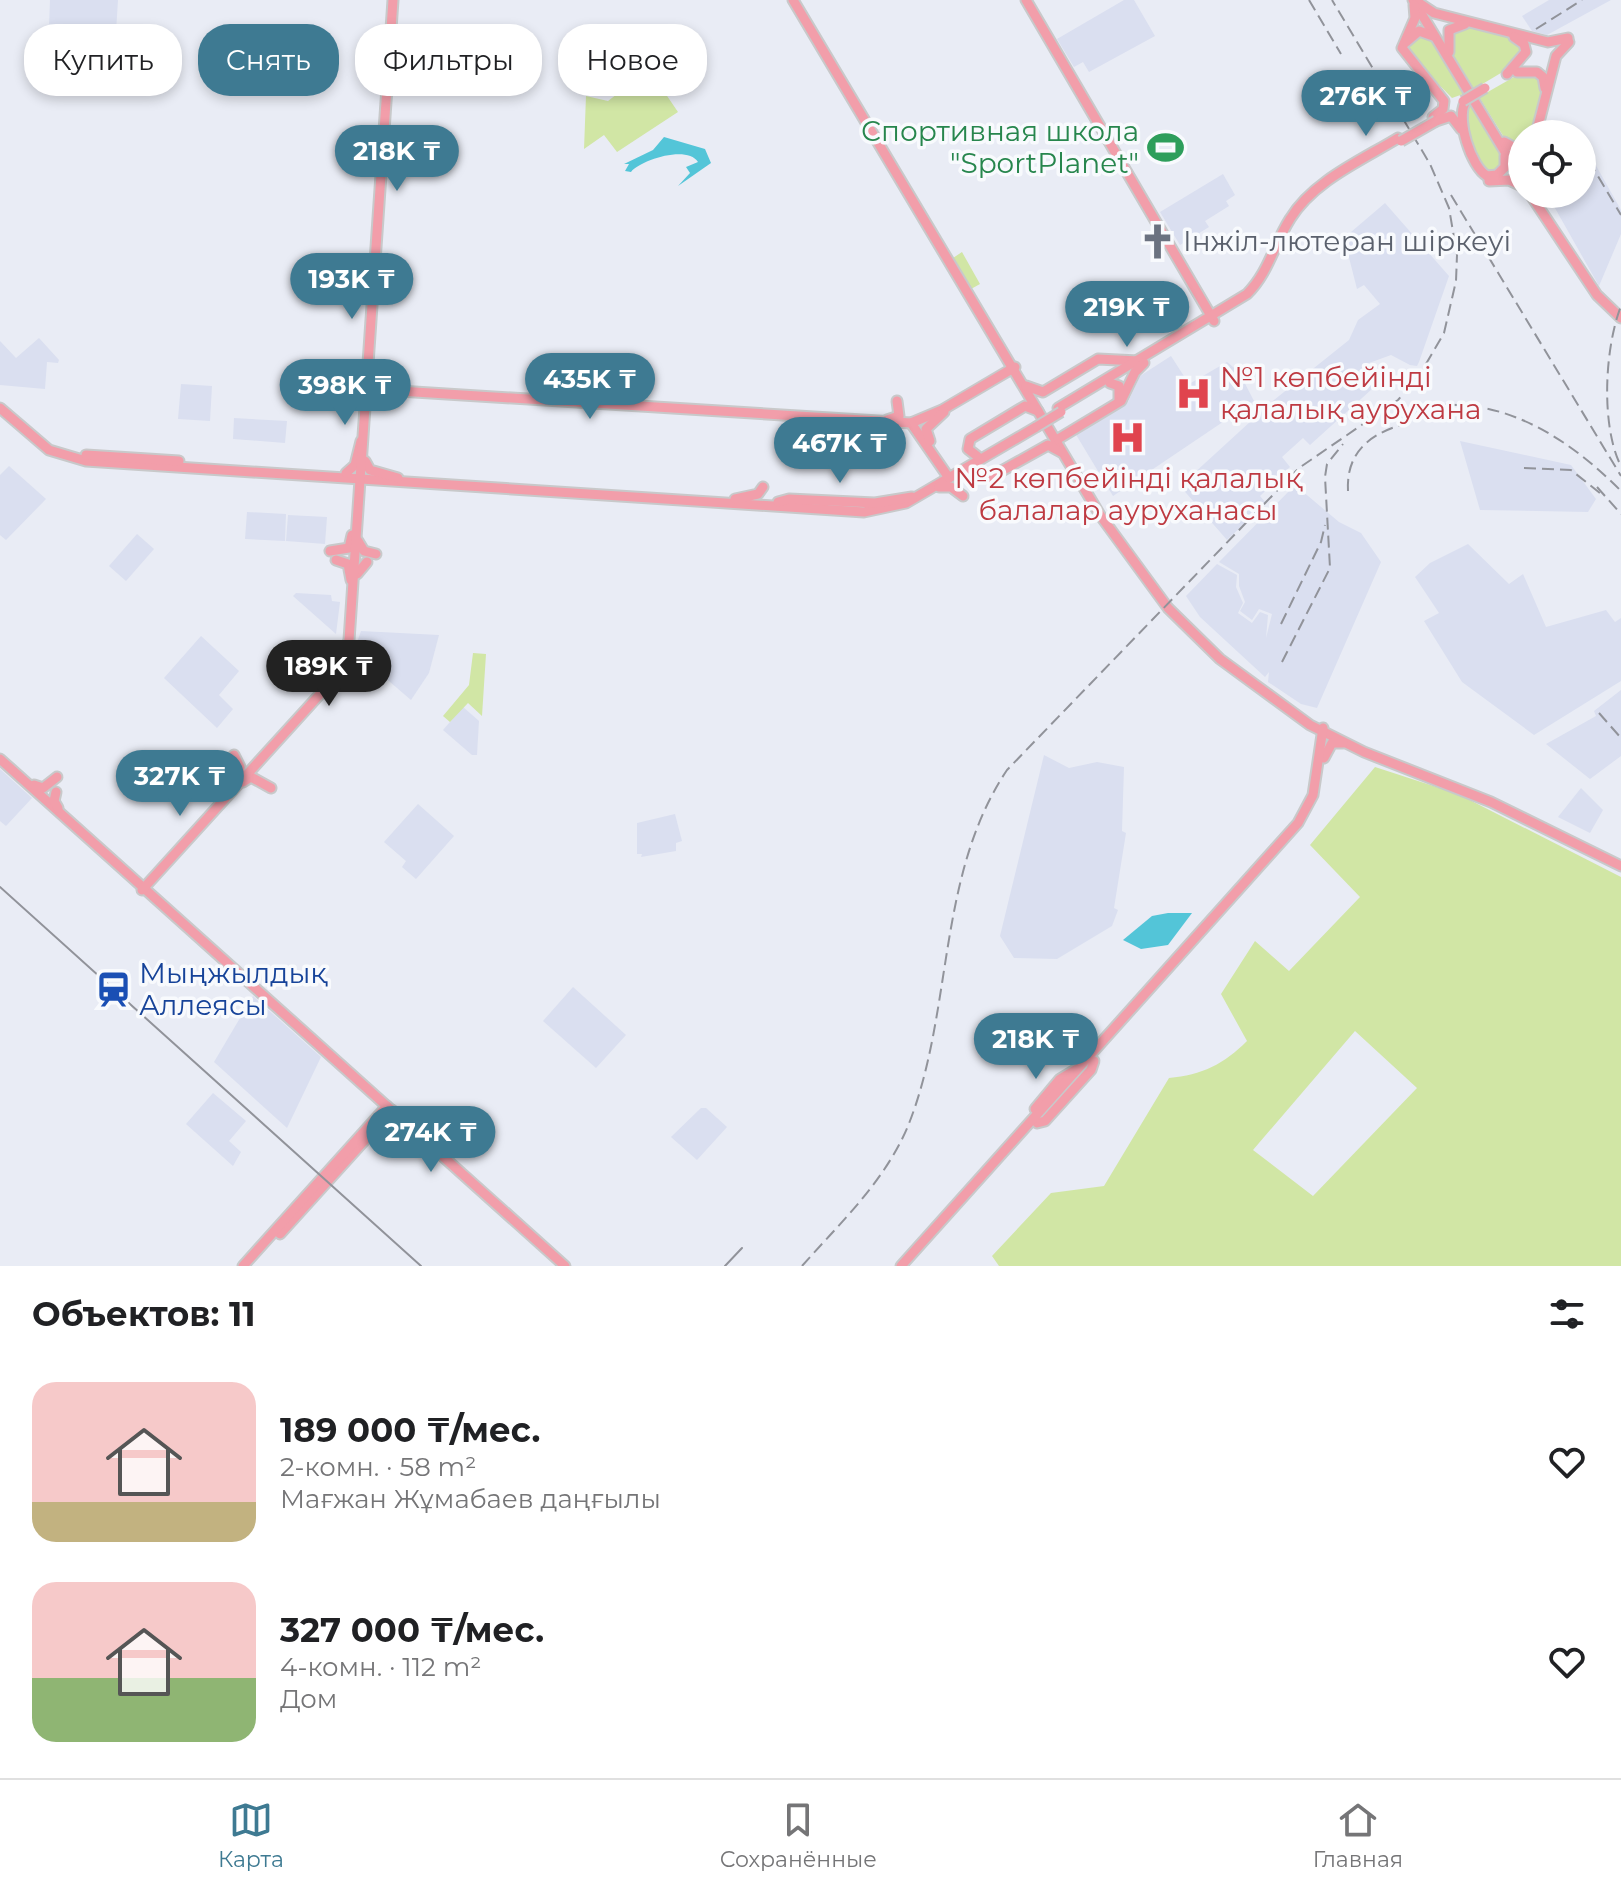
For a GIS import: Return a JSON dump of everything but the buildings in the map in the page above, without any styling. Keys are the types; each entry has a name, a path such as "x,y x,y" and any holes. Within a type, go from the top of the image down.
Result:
{"main road":[{"path":"142,888 321,693 339,666 352,625 355,524 383,192 392,0"},
{"path":"346,473 355,465 362,445 392,0"},
{"path":"793,0 1014,368"},
{"path":"793,0 1101,514 1141,571 1195,632 1267,693 1343,743 1491,802 1621,865"},
{"path":"1028,0 1214,319"},
{"path":"1416,3 1508,152"},
{"path":"1416,3 1434,13 1548,42 1568,40 1556,56 1538,120"},
{"path":"1416,3 1449,52 1508,156"},
{"path":"1416,3 1402,48 1444,101 1443,109 1435,119"},
{"path":"1449,52 1447,33 1458,24 1512,36 1524,44 1526,52 1512,73 1533,69 1544,81 1537,120"},
{"path":"1437,40 1425,31 1416,32 1407,41 1406,51 1445,95 1464,102"},
{"path":"1214,319 1256,285 1293,213 1352,168 1486,89"},
{"path":"1464,102 1461,117 1477,167 1484,175 1496,176 1505,167 1501,142"},
{"path":"1435,119 1449,116 1457,120 1475,171 1482,178 1508,181"},
{"path":"1501,142 1508,145"},
{"path":"0,401 43,440 74,454 735,501 769,507 874,512 898,507 929,490 1214,319 1259,287 1295,215 1324,187"},
{"path":"1542,208 1597,295 1621,316"},
{"path":"369,241 375,231"},
{"path":"370,338 377,328"},
{"path":"989,383 1003,365 1002,351"},
{"path":"989,383 1008,379 1043,392 1098,359 1141,362"},
{"path":"1057,438 1119,399 1119,386 1112,380 1111,369 1106,362 1100,362 1046,395 1040,411 1101,514 1153,590 1195,635 1257,689 1324,731 1473,791 1621,865"},
{"path":"1057,438 1121,401 1141,362"},
{"path":"367,389 913,423 1014,368"},
{"path":"391,391 401,387"},
{"path":"414,388 425,394"},
{"path":"866,422 897,418 897,401"},
{"path":"935,451 926,429 949,406"},
{"path":"1040,411 1025,406 970,439 968,449 980,457 982,472 996,473 1045,443 1049,434 1047,426"},
{"path":"0,408 41,445 62,456 86,461 359,474 735,501 757,494 763,487"},
{"path":"913,423 953,475"},
{"path":"913,423 953,475"},
{"path":"362,445 370,470 398,478"},
{"path":"769,507 868,508 912,497 970,469 993,477 1048,445 1064,455"},
{"path":"353,579 359,474"},
{"path":"929,490 951,487 963,496"},
{"path":"353,579 348,564 333,556 349,548 355,524"},
{"path":"357,540 362,549 376,554"},
{"path":"353,579 367,562"},
{"path":"1296,715 1312,732 1322,756"},
{"path":"901,1266 1094,1061 1303,826 1320,788 1324,731"},
{"path":"909,1266 1298,823 1313,795 1322,756 1332,743 1343,743"},
{"path":"234,755 240,767 236,784"},
{"path":"0,761 68,819 558,1266"},
{"path":"0,761 565,1266"},
{"path":"23,779 41,788 57,777"},
{"path":"236,784 251,777 271,788"},
{"path":"56,792 55,803 68,819"},
{"path":"127,873 141,878 155,874"},
{"path":"155,874 151,887 156,899"},
{"path":"243,1266 388,1110"},
{"path":"251,1266 388,1110"}],"shaded area":[{"path":"50,0 118,0 116,24 49,24"},
{"path":"1124,0 1134,0 1155,36 1089,72 1083,62 1074,67 1057,39"},
{"path":"1549,0 1611,0 1547,35 1532,31 1522,16"},
{"path":"1596,166 1621,210 1621,234 1599,286 1555,208 1596,208"},
{"path":"1223,174 1235,195 1226,201 1229,206 1205,221 1209,227 1180,245 1160,212"},
{"path":"1385,203 1449,276 1419,362 1417,366 1410,365 1391,355 1369,363 1382,380 1310,445 1303,438 1282,457 1290,467 1260,496 1266,503 1227,540 1180,486 1274,400 1349,340 1358,320 1380,304 1364,285 1357,289 1344,238"},
{"path":"39,338 59,360 58,363 47,362 45,389 0,385 0,341 16,358"},
{"path":"1171,356 1189,384 1227,362 1239,372 1254,401 1113,496 1075,433 1128,402 1140,376"},
{"path":"181,384 212,386 210,421 178,419"},
{"path":"234,418 287,421 285,443 233,439"},
{"path":"1460,441 1571,465 1596,499 1588,512 1480,510"},
{"path":"9,466 46,499 6,540 0,535 0,475"},
{"path":"1295,485 1339,522 1361,533 1381,562 1317,708 1301,704 1268,682 1269,672 1265,677 1200,617 1186,596 1217,564 1237,575 1236,587 1243,603 1238,613 1252,623 1260,612 1268,615 1266,638 1272,614 1259,609 1252,620 1240,611 1245,602 1239,586 1239,574 1219,562"},
{"path":"247,512 286,514 285,541 245,539"},
{"path":"288,515 327,517 325,544 286,541"},
{"path":"137,534 154,549 126,581 109,566"},
{"path":"1468,544 1509,584 1523,574 1546,627 1606,610 1615,622 1621,618 1621,681 1534,735 1462,682 1424,621 1439,613 1415,577 1430,563"},
{"path":"296,593 331,595 332,601 340,602 336,634 293,596"},
{"path":"361,631 439,635 429,673 411,700 354,651"},
{"path":"201,636 239,671 219,695 233,709 217,728 164,678"},
{"path":"1621,690 1621,756 1590,779 1546,744 1596,716 1594,711"},
{"path":"463,707 479,721 477,755 472,755 443,730"},
{"path":"1044,755 1069,768 1097,762 1124,767 1122,831 1126,833 1114,908 1118,910 1112,926 1057,959 1014,958 1000,936"},
{"path":"0,769 32,798 6,826 0,821"},
{"path":"1581,788 1603,810 1590,833 1558,817"},
{"path":"418,804 454,836 416,879 402,867 406,861 384,842"},
{"path":"675,814 682,841 676,843 676,851 641,857 642,854 637,854 637,823"},
{"path":"573,987 626,1035 596,1068 543,1021"},
{"path":"253,996 321,1057 287,1128 214,1062"},
{"path":"213,1093 246,1121 229,1141 241,1152 233,1166 186,1124"},
{"path":"701,1108 706,1108 727,1127 697,1160 671,1137"}],"green space":[{"path":"1463,26 1512,37 1524,48 1516,64 1474,89 1449,48 1454,27"},
{"path":"1414,34 1432,37 1466,93 1452,98 1410,55 1408,41"},
{"path":"1521,73 1537,73 1543,89 1535,120 1508,120 1508,140 1479,97"},
{"path":"586,96 608,101 615,96 667,96 678,112 617,152 604,135 584,149"},
{"path":"1471,102 1504,159 1496,174 1480,169 1463,116 1465,106"},
{"path":"962,252 980,284 971,289 953,258"},
{"path":"473,653 486,654 482,716 468,703 450,722 443,716 469,685"},
{"path":"1375,767 1458,794 1621,877 1621,1266 999,1266 992,1256 1051,1193 1104,1186 1169,1078 1212,1067 1247,1041 1221,994 1255,941 1289,971 1360,897 1310,845","holes":["1355,1031 1417,1088 1313,1196 1253,1150"]}],"water":[{"path":"664,137 705,149 711,163 678,186 690,173 686,167 698,162 692,157 664,156 644,163 631,172 625,171 629,164 624,164 653,150"},
{"path":"1192,913 1168,945 1141,949 1123,940 1152,916"}],"tram line":[{"path":"0,887 421,1266"},
{"path":"725,1266 742,1248"}],"railway":[{"path":"1309,0 1341,54"},
{"path":"802,1266 875,1183 908,1126 923,1082 933,1037 948,945 968,854 984,811 1007,770 1299,468 1398,400 1419,376 1444,333 1456,281 1457,255 1449,208 1430,164 1332,0"},
{"path":"1536,29 1582,0"},
{"path":"1596,173 1621,215"},
{"path":"1451,195 1621,476"},
{"path":"1619,462 1609,426 1607,384 1611,342 1621,306"},
{"path":"1382,420 1416,409 1449,405 1481,407 1512,416 1541,429 1569,447 1621,491"},
{"path":"1348,491 1351,466 1362,447 1380,433 1404,424"},
{"path":"1282,662 1330,568 1325,477 1327,464 1343,444"},
{"path":"1524,468 1571,470 1601,494"},
{"path":"1597,487 1621,514"},
{"path":"1281,624 1321,542 1325,525"},
{"path":"1599,713 1621,738"}],"place":[{"name":"Спортивная школа \"SportPlanet\"","path":"1165,147"},
{"name":"Інжіл-лютеран шіркеуі","path":"1157,241"},
{"name":"№1 көпбейінді қалалық аурухана","path":"1194,393"},
{"name":"№2 көпбейінді қалалық балалар ауруханасы","path":"1128,438"},
{"name":"Мыңжылдық Аллеясы","path":"113,989"}]}
